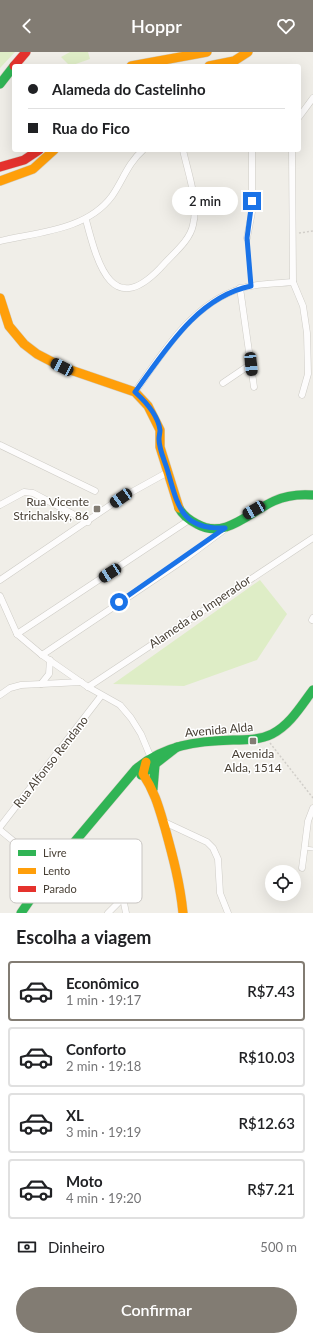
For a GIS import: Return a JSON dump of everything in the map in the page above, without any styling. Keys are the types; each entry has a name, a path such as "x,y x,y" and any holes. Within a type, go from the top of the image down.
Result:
{"street":[{"path":"16,64 26,52"},
{"path":"142,64 207,52"},
{"path":"235,64 248,52"},
{"path":"0,84 12,69"},
{"path":"301,114 313,98"},
{"path":"0,167 24,160 37,152"},
{"path":"0,181 33,169 48,158 52,152"},
{"path":"0,241 86,220 100,210 112,196 128,165 141,152"},
{"path":"86,220 99,264 107,278 118,286 130,288 143,284 154,275 184,242 191,233 194,224 194,200 183,152"},
{"path":"247,238 252,212 252,152"},
{"path":"292,152 293,282 306,318 311,374 302,395"},
{"path":"135,392 182,329 210,304 229,292 240,288 293,282"},
{"path":"240,288 254,387"},
{"path":"0,298 9,326 24,344 36,354 62,367 135,392 148,406 160,430 160,447 176,501 182,513 189,520 206,528 225,528"},
{"path":"223,384 251,364"},
{"path":"0,445 95,491"},
{"path":"0,580 88,522 121,498 168,472"},
{"path":"0,505 24,492 33,493 88,522"},
{"path":"42,655 184,559 225,528 275,500 296,494 313,495"},
{"path":"17,634 189,520"},
{"name":"Alameda do Imperador","path":"88,687 313,538"},
{"path":"0,596 17,634 42,655 101,696 120,705 131,718 151,761 153,789 180,883 183,913"},
{"path":"41,684 49,674 50,660"},
{"path":"0,695 10,688 41,684 81,682"},
{"name":"Avenida Alda","path":"127,782 131,775 166,748 196,742 241,740 266,737 277,731 291,720 313,690"},
{"name":"Rua Alfonso Rendano","path":"0,829 101,696"},
{"name":"Avenida Alda","path":"127,782 144,774 151,761"},
{"path":"144,774 153,789"},
{"path":"77,839 127,782"},
{"path":"302,868 308,821 313,808"},
{"path":"161,820 207,842 213,848 218,859 220,893 228,913"},
{"path":"0,829 12,839"},
{"path":"21,913 28,903"},
{"path":"108,913 118,903"},
{"path":"124,903 126,913"}],"lane":[{"path":"247,238 251,286"},
{"path":"304,848 313,849"}],"path":[{"path":"293,234 313,231"},
{"path":"266,737 313,798"},
{"path":"80,835 84,839"}],"green space":[{"path":"0,52 15,52 0,68"},
{"path":"70,52 88,52 90,59 76,64 68,64 61,57"},
{"path":"260,580 287,614 257,660 184,686 113,684"}],"traffic: fast":[{"path":"0,84 12,69"},
{"path":"179,508 184,516 194,522 207,528 217,529 237,523 265,506 284,497 294,495 313,495"},
{"path":"77,839 136,769 158,754 194,743 253,739 272,734 290,720 300,709 313,690"},
{"path":"141,775 177,747"},
{"path":"153,789 155,765"},
{"path":"21,913 28,903"}],"traffic: slow":[{"path":"142,64 207,52"},
{"path":"219,64 234,61 248,52"},
{"path":"0,181 33,169 52,152"},
{"path":"0,298 9,326 24,344 37,354 62,367 135,392 148,406 160,430 160,447 179,508"},
{"path":"146,762 143,774 159,807 178,881 183,913"}],"traffic: jam":[{"path":"16,64 26,52"},
{"path":"0,167 24,160 36,152"}],"place":[{"name":"Rua Vicente Strichalsky, 86","path":"97,509"},
{"name":"Avenida Alda, 1514","path":"253,741"}],"route":[{"path":"119,602 207,543 225,528 212,529 200,526 189,520 182,513 176,501 160,447 160,430 152,411 144,400 135,392 171,342 198,314 210,304 229,292 251,286 247,238 251,221 252,201"}]}
